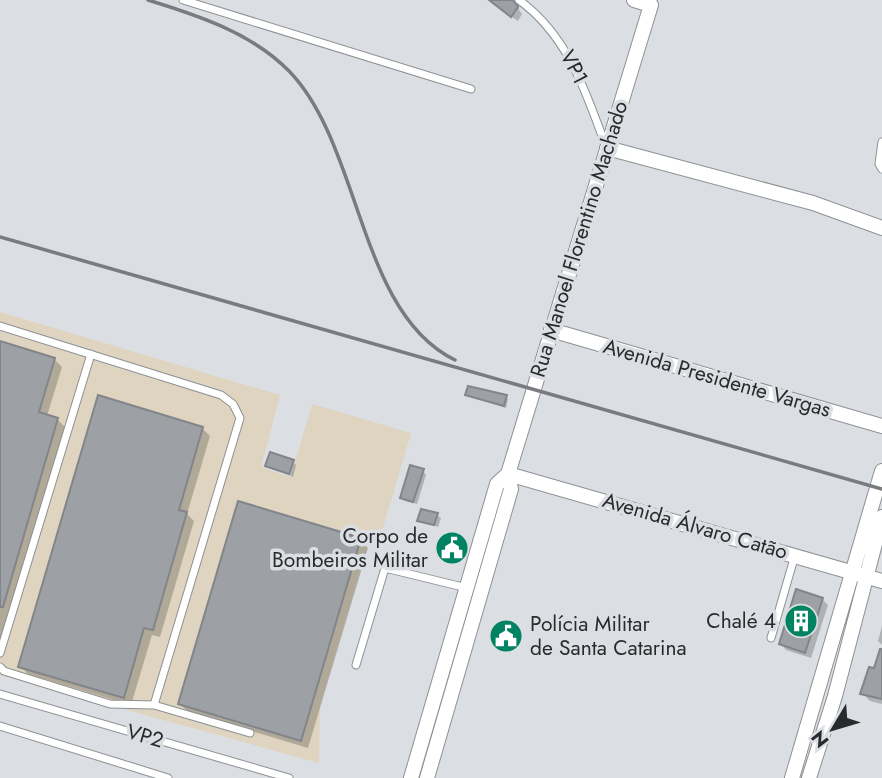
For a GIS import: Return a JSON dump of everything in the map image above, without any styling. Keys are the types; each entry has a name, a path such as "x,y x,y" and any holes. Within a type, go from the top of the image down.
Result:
{"street":[{"name":"Rua Manoel Florentino Machado","path":"411,778 497,484 508,474 650,5 634,0"},
{"path":"607,148 813,204 882,228"},
{"name":"Avenida Presidente Vargas","path":"551,330 882,426"},
{"path":"792,778 882,471"},
{"name":"Rua Manoel Florentino Machado","path":"427,778 512,489 508,474"},
{"name":"Avenida Álvaro Catão","path":"508,474 875,578"},
{"path":"809,778 875,578 882,517"},
{"path":"819,691 835,696"}],"lane":[{"path":"183,0 471,89"},
{"name":"VP1","path":"519,0 554,31 570,55 607,148"},
{"path":"882,142 879,164 882,169"},
{"path":"0,326 221,395 233,404 240,418 154,705"},
{"path":"0,653 91,354"},
{"path":"771,638 795,554"},
{"path":"356,665 385,568 482,591"},
{"path":"452,638 467,642"},
{"path":"0,667 4,671 110,704 154,705 250,733"},
{"name":"VP2","path":"0,694 289,778"},
{"path":"0,726 168,778"}],"shaded area":[{"path":"0,312 280,395 261,467 291,477 312,404 411,433 383,528 372,532 320,706 319,763 0,675"}],"building":[{"path":"489,0 513,0 518,7 511,17"},
{"path":"0,341 55,358 39,412 58,418 3,607 0,607"},
{"path":"468,386 507,395 504,406 465,395"},
{"path":"98,395 203,427 179,510 187,512 153,630 144,628 124,698 18,667"},
{"path":"270,452 294,460 289,474 265,466"},
{"path":"410,465 424,469 413,502 400,498"},
{"path":"238,501 361,538 301,741 178,704"},
{"path":"421,509 438,513 434,525 417,521"},
{"name":"Chalé 4","path":"796,589 823,598 805,653 779,644"},
{"path":"880,649 882,699 860,694 869,667 874,668"}],"railway":[{"path":"148,0 186,12 241,36 289,71 313,103 332,141 379,268 398,306 423,337 455,360"},
{"path":"0,237 882,489"}],"place":[{"name":"Corpo de Bombeiros Militar","path":"452,548"},
{"name":"Chalé 4","path":"801,621"},
{"name":"Polícia Militar de Santa Catarina","path":"506,636"}]}
